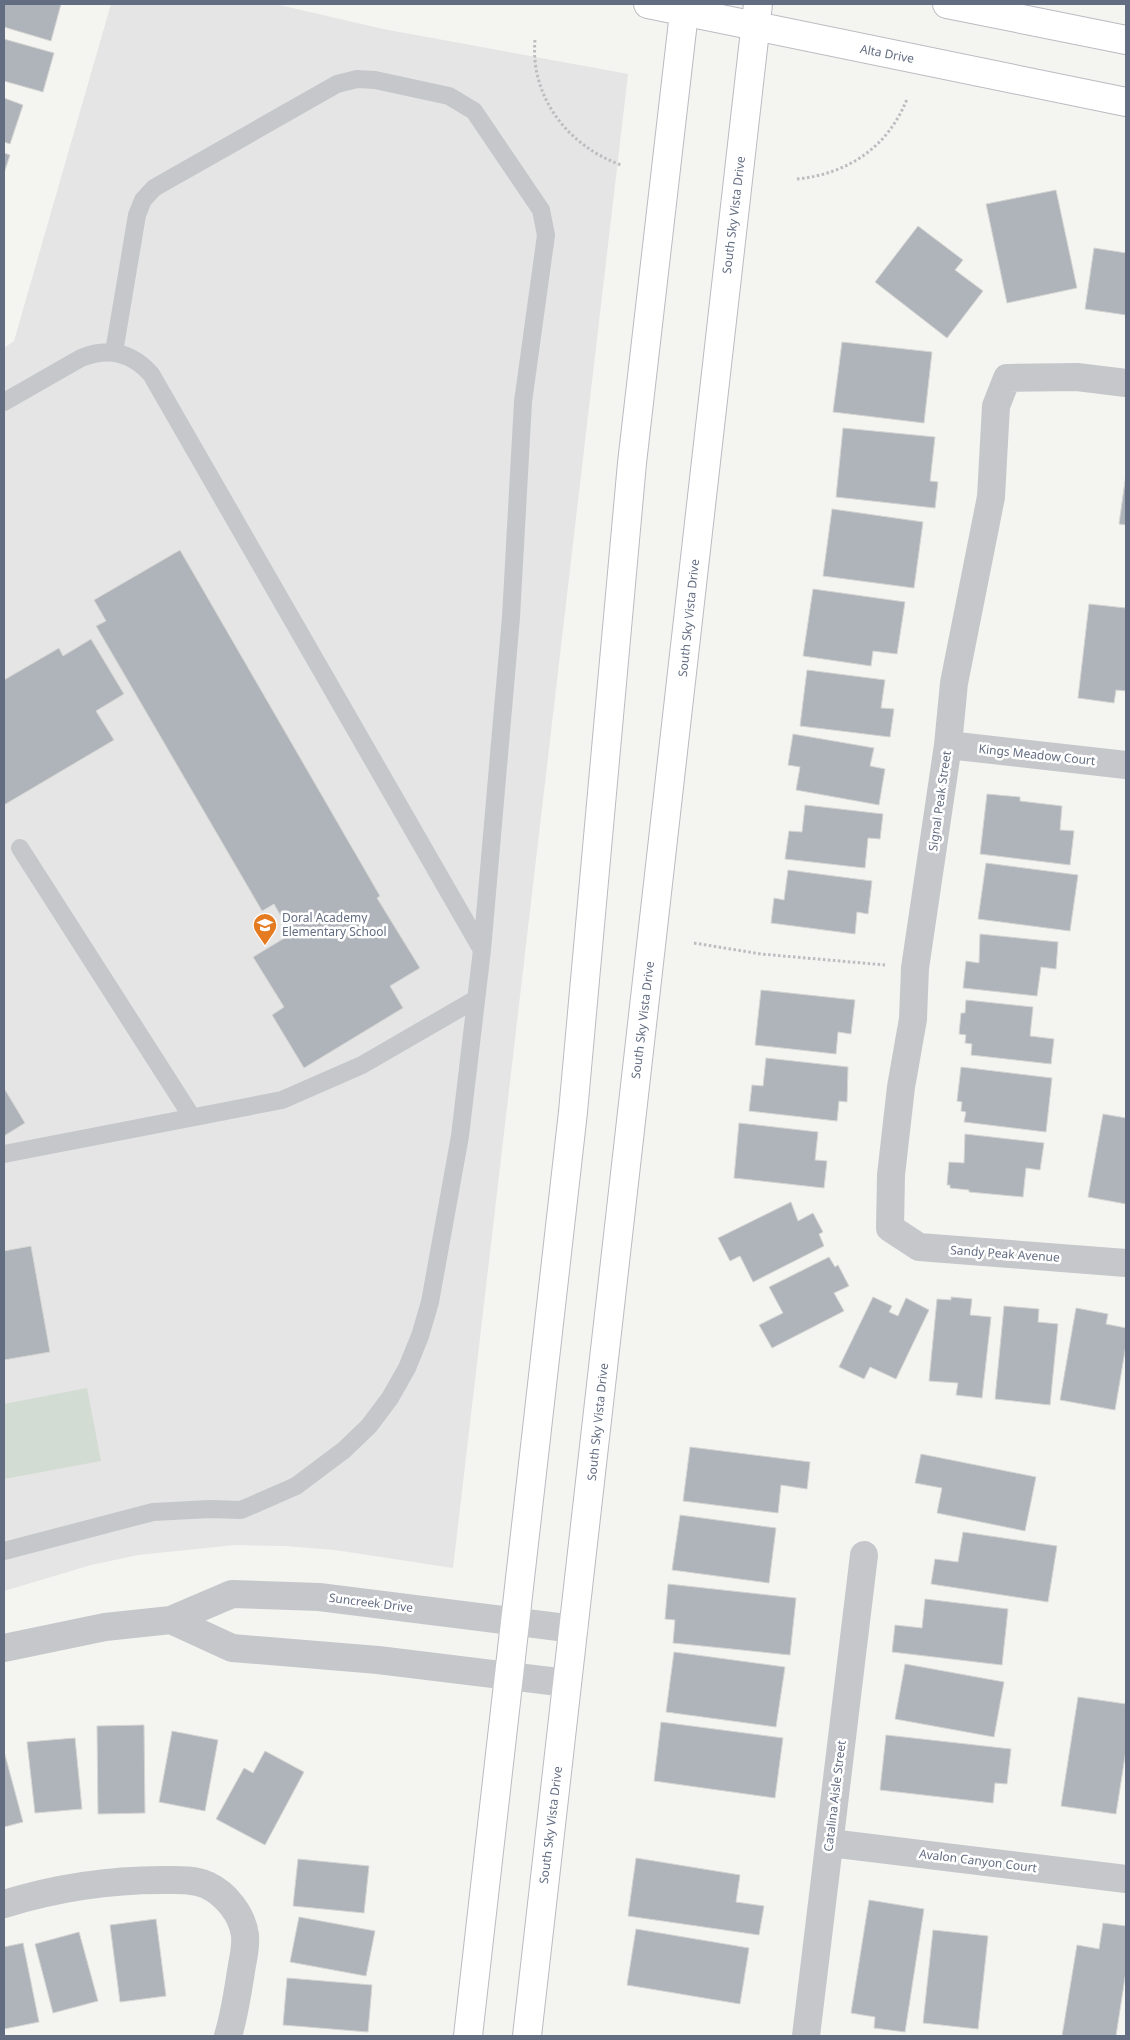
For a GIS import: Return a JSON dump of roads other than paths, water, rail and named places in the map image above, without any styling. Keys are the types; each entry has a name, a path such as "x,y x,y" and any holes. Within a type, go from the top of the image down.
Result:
{"main road":[{"name":"Alta Drive","path":"648,4 757,15 1126,102"},
{"path":"947,4 1126,40"},
{"path":"468,2036 574,1103 632,463 684,8"},
{"name":"South Sky Vista Drive","path":"527,2036 757,15"}],"street":[{"name":"Signal Peak Street","path":"890,1228 891,1175 901,1086 913,1019 916,968 948,745 954,683 991,497 996,406 1007,378 1076,377 1126,383"},
{"name":"Kings Meadow Court","path":"948,745 1126,765"},
{"name":"Sandy Peak Avenue","path":"890,1228 919,1247 1126,1263"},
{"name":"Catalina Aisle Street","path":"806,2036 864,1555"},
{"name":"Suncreek Drive","path":"4,1648 105,1627 171,1620 232,1594 319,1597 574,1629"},
{"path":"171,1620 232,1648 370,1659 568,1683"},
{"name":"Avalon Canyon Court","path":"830,1843 1126,1879"},
{"path":"4,1904 72,1886 124,1880 190,1880 206,1885 221,1894 232,1905 240,1919 245,1942 239,1992 228,2036"}],"lane":[{"path":"4,1551 153,1512 210,1509 241,1510 269,1500 321,1469 369,1426 390,1398 407,1368 420,1336 430,1302 460,1136 482,950 511,617 524,402 546,235 541,210 528,188 474,111 449,96 375,80 357,79 337,84 154,188 143,200 137,215 114,352"},
{"path":"4,402 81,358 94,353 114,352 133,358 151,374 482,950"},
{"path":"20,848 192,1117"},
{"path":"4,1154 282,1100 362,1065 476,999"}],"place":[{"name":"Doral Academy Elementary School","path":"265,946"}]}
